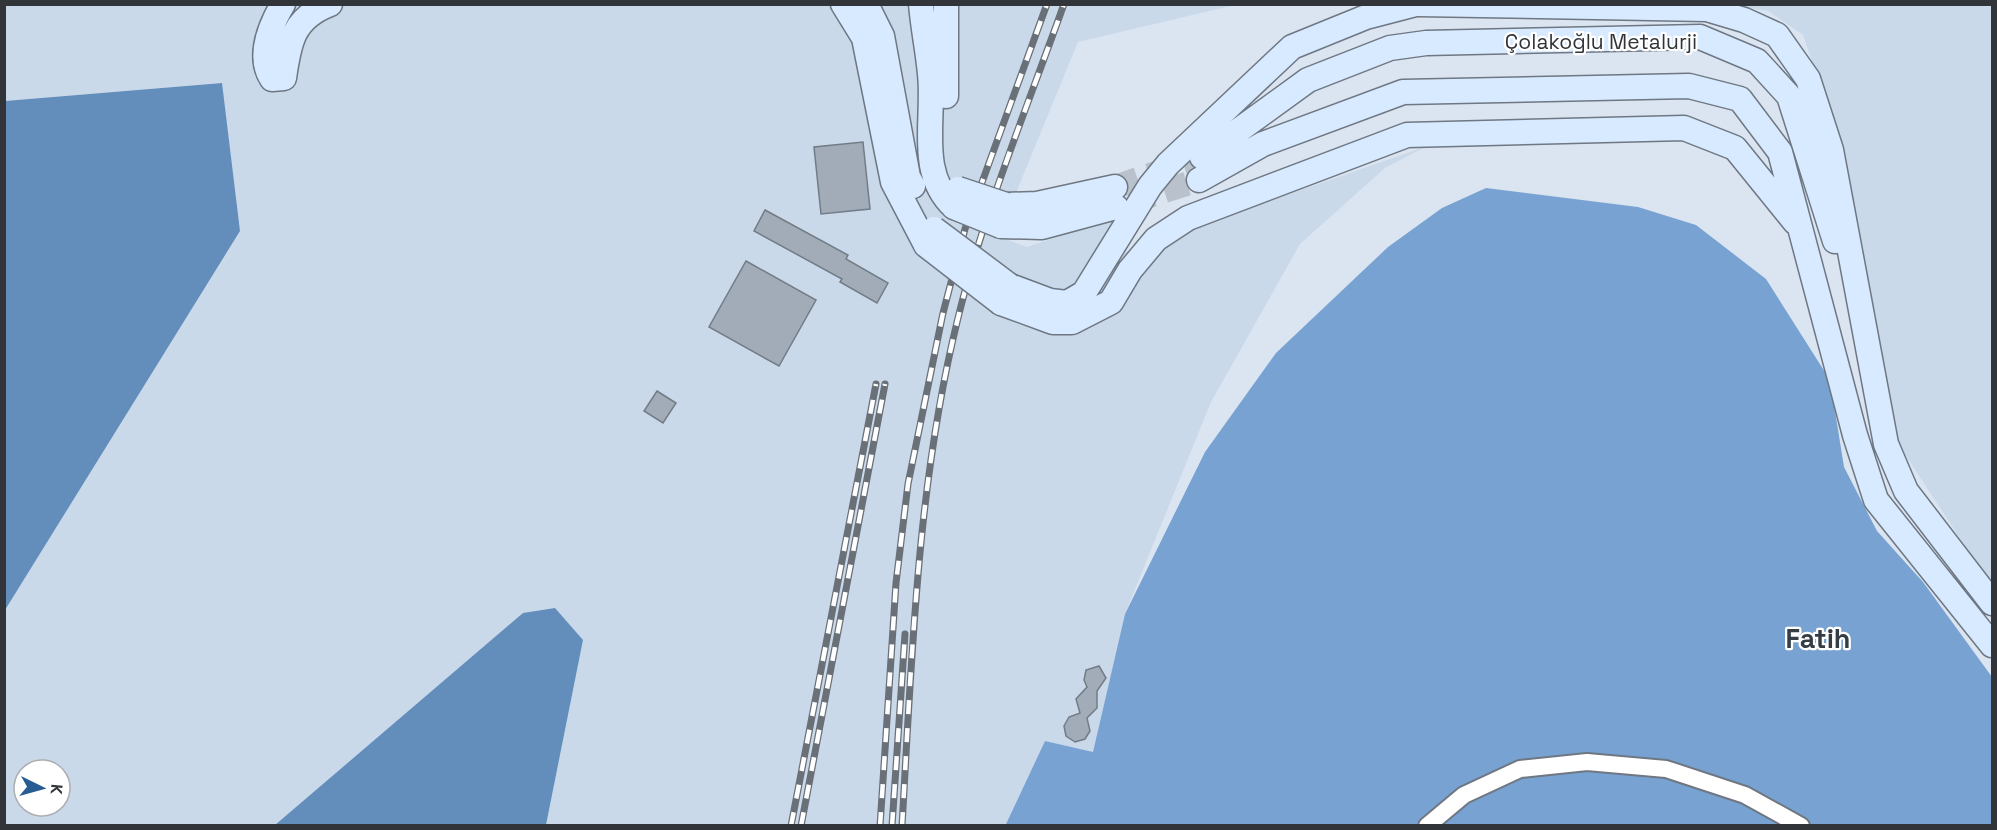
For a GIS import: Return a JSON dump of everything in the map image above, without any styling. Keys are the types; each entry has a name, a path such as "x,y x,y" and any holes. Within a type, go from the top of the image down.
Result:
{"main road":[{"path":"283,4 271,24 266,52 266,70 272,79 284,78 292,34 314,11 330,4"},
{"path":"843,4 864,38 892,182 926,245 1053,322 1072,322 1110,302 1130,270 1156,239 1188,218 1407,135 1684,128 1735,148 1799,226"},
{"path":"866,4 882,36 908,177 934,229 1006,295 1067,303 1084,293 1149,186 1168,164 1292,47 1366,16 1417,4 1707,9 1744,20 1777,35 1808,79 1831,150 1886,444 1906,491 1992,603"},
{"path":"921,4 930,76 931,168 944,197 956,198 1004,215 1037,204 1115,197"},
{"path":"946,4 947,171 956,198"},
{"name":"Çolakoğlu Metalurji","path":"1867,343 1789,96 1757,61 1700,37 1426,43 1390,48 1308,80 1200,168 1403,92 1689,86 1740,99 1780,152 1855,435 1876,500 1992,645"}],"street":[{"path":"1427,825 1464,795 1520,769 1587,762 1666,769 1745,795 1801,825"}],"shaded area":[{"path":"5,5 1235,5 1078,42 1013,200 992,234 1027,247 1121,215 1122,253 1427,146 1385,168 1300,244 1211,402 1125,614 1093,753 1045,741 1005,825 546,825 583,640 523,613 275,825 5,825 4,610 240,231 221,83 5,101"},
{"path":"1730,5 1992,5 1992,587 1898,444 1843,153 1803,35 1768,11"},
{"path":"222,83 240,231 5,610 5,101"},
{"path":"1486,188 1638,207 1696,225 1766,279 1830,380 1844,467 1877,531 1923,582 1992,677 1992,825 1005,826 1045,741 1093,752 1125,614 1205,452 1276,353 1388,247 1442,208"},
{"path":"555,608 583,640 546,825 275,825 523,613"}],"building":[{"path":"863,142 870,209 821,214 814,147"},
{"path":"765,210 848,255 846,259 888,283 877,303 840,282 842,279 754,231"},
{"path":"746,261 816,300 779,366 709,327"},
{"path":"657,391 676,403 663,423 644,411"},
{"path":"1099,666 1106,678 1097,691 1097,708 1087,718 1090,731 1085,739 1075,742 1066,736 1064,726 1069,717 1080,713 1076,699 1087,687 1084,680 1086,670"}],"tunnel":[{"path":"1115,187 1202,157"},
{"path":"1130,202 1199,180"}],"railway":[{"path":"880,826 896,583 908,484 943,313 965,229 1047,4"},
{"path":"902,826 918,570 933,443 944,380 980,238 1064,4"},
{"path":"791,826 876,384"},
{"path":"801,826 885,384"},
{"path":"892,826 905,634"}],"district":[{"name":"Fatih","path":"1818,638"}]}
